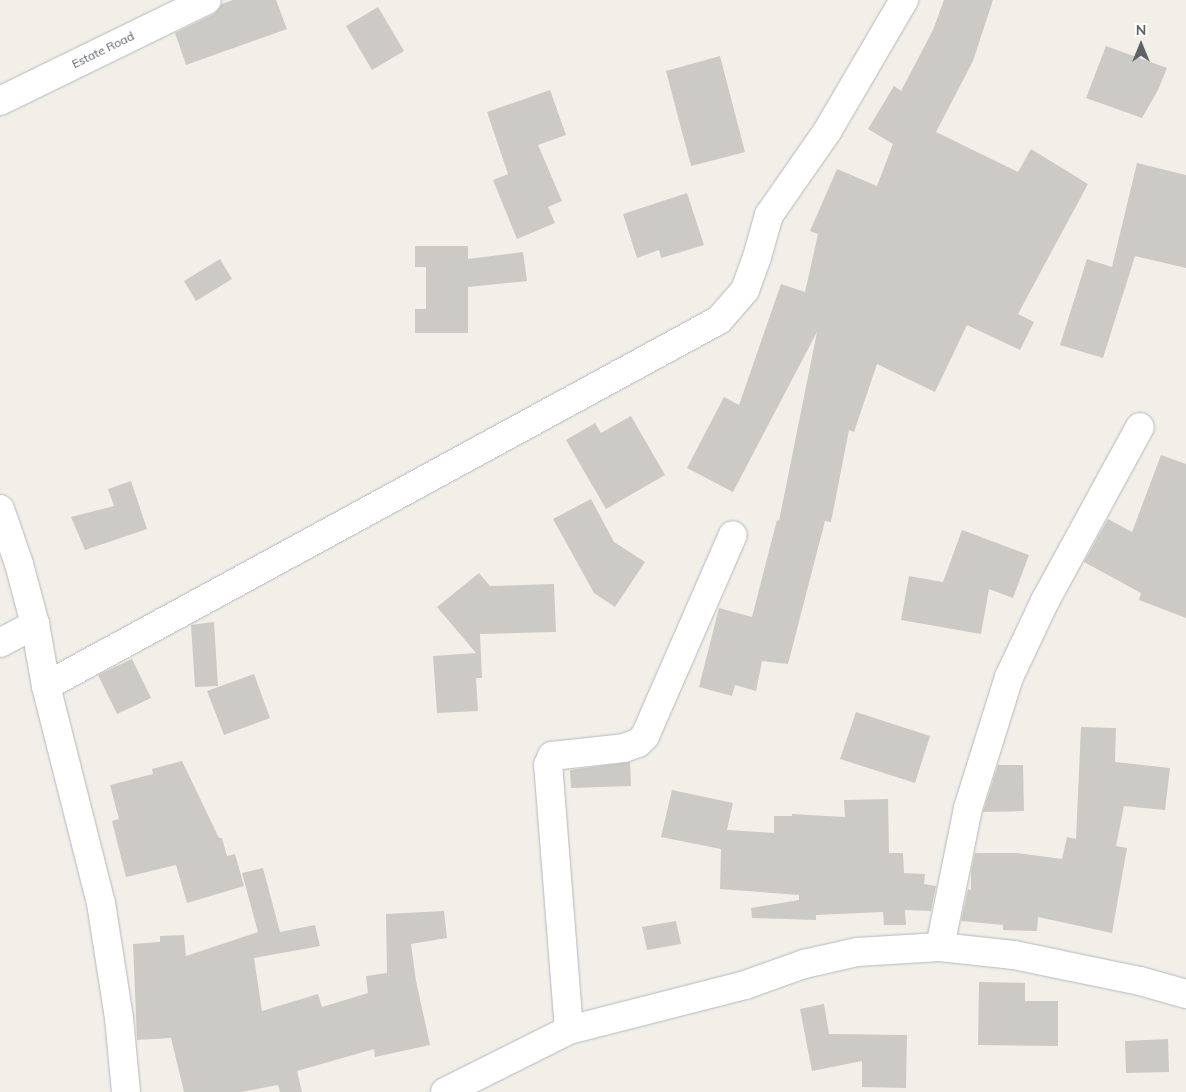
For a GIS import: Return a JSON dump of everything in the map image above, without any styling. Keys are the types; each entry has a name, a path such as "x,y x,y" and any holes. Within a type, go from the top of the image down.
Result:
{"street":[{"name":"Estate Road","path":"0,100 207,0"},
{"path":"46,686 719,320 744,290 757,257 769,215 828,130 904,0"},
{"path":"940,947 968,808 1009,677 1045,600 1140,427"},
{"path":"0,510 19,564 35,624 46,686 101,904 119,1018 126,1092"},
{"path":"569,1030 548,765 552,756 624,748 638,743 645,736 732,535"},
{"path":"0,643 35,624"},
{"path":"445,1092 569,1030 745,985 804,964 848,954 940,947 1014,955 1140,981 1186,994"}],"building":[{"path":"233,0 276,0 287,29 186,65 175,33 214,14 222,4"},
{"path":"944,0 993,0 973,61 936,132 1018,172 1031,149 1088,184 1018,314 1034,322 1020,350 967,325 935,392 877,364 854,432 849,430 831,522 825,521 788,664 762,661 756,691 735,685 732,696 699,687 719,608 752,617 777,520 779,521 817,332 733,492 687,468 724,397 739,405 781,284 805,292 818,234 810,231 837,169 877,186 893,144 868,129 894,86 901,91 933,30"},
{"path":"378,7 404,51 372,70 346,26"},
{"path":"1106,46 1167,68 1158,90 1142,118 1086,98"},
{"path":"720,56 745,152 691,166 666,71"},
{"path":"550,90 566,135 538,145 562,201 548,207 555,223 517,239 493,180 508,174 487,112"},
{"path":"1137,163 1186,175 1186,268 1135,256 1103,358 1060,345 1087,259 1112,267"},
{"path":"687,193 704,245 661,258 659,250 637,258 623,214"},
{"path":"415,246 468,246 468,259 523,252 527,281 468,287 468,333 415,333 415,309 426,309 426,267 415,267"},
{"path":"220,259 232,279 196,301 184,281"},
{"path":"631,416 665,475 606,509 566,440 595,423 601,433"},
{"path":"1161,455 1186,464 1186,618 1139,600 1141,593 1084,562 1108,519 1132,532"},
{"path":"131,481 147,529 85,550 71,517 114,506 108,489"},
{"path":"591,499 614,542 645,562 615,607 594,593 553,519"},
{"path":"962,530 1029,555 1013,598 989,589 981,634 901,620 909,576 943,582"},
{"path":"479,573 490,586 554,584 556,632 480,634 482,678 476,678 478,711 437,713 433,656 476,653 437,607"},
{"path":"214,622 218,686 195,687 191,625"},
{"path":"132,659 151,698 117,714 98,675"},
{"path":"254,674 270,718 224,735 207,691"},
{"path":"856,712 930,736 915,783 840,759"},
{"path":"1081,727 1116,728 1115,762 1170,768 1165,810 1124,806 1116,846 1127,848 1112,933 1038,917 1037,931 1003,930 1003,925 961,921 968,889 971,890 971,872 975,853 1017,853 1062,859 1067,837 1076,839"},
{"path":"182,761 219,838 222,838 227,856 235,854 244,886 187,903 176,865 126,877 112,821 119,819 110,785 153,774 152,769"},
{"path":"630,762 631,786 571,788 570,770"},
{"path":"998,765 1023,765 1024,811 983,812"},
{"path":"672,790 733,803 727,830 774,833 774,816 792,816 792,814 845,817 844,800 888,799 889,853 903,853 904,873 925,874 924,884 936,886 931,911 905,910 906,925 884,925 883,912 816,915 816,920 752,918 751,908 799,900 799,895 720,889 721,849 661,837"},
{"path":"263,868 280,932 315,925 320,946 254,958 262,1011 318,994 322,1007 368,993 366,976 387,973 386,914 444,911 447,938 411,944 416,981 430,1045 375,1057 374,1049 297,1071 302,1092 280,1092 278,1085 241,1092 184,1092 171,1038 137,1040 133,944 160,942 160,936 184,935 186,956 258,932 242,873"},
{"path":"676,921 681,944 647,950 642,927"},
{"path":"979,982 1025,983 1025,1001 1058,1001 1058,1046 978,1045"},
{"path":"824,1004 829,1034 907,1035 906,1088 862,1087 862,1061 812,1071 800,1009"},
{"path":"1168,1039 1169,1072 1126,1073 1125,1041"}]}
